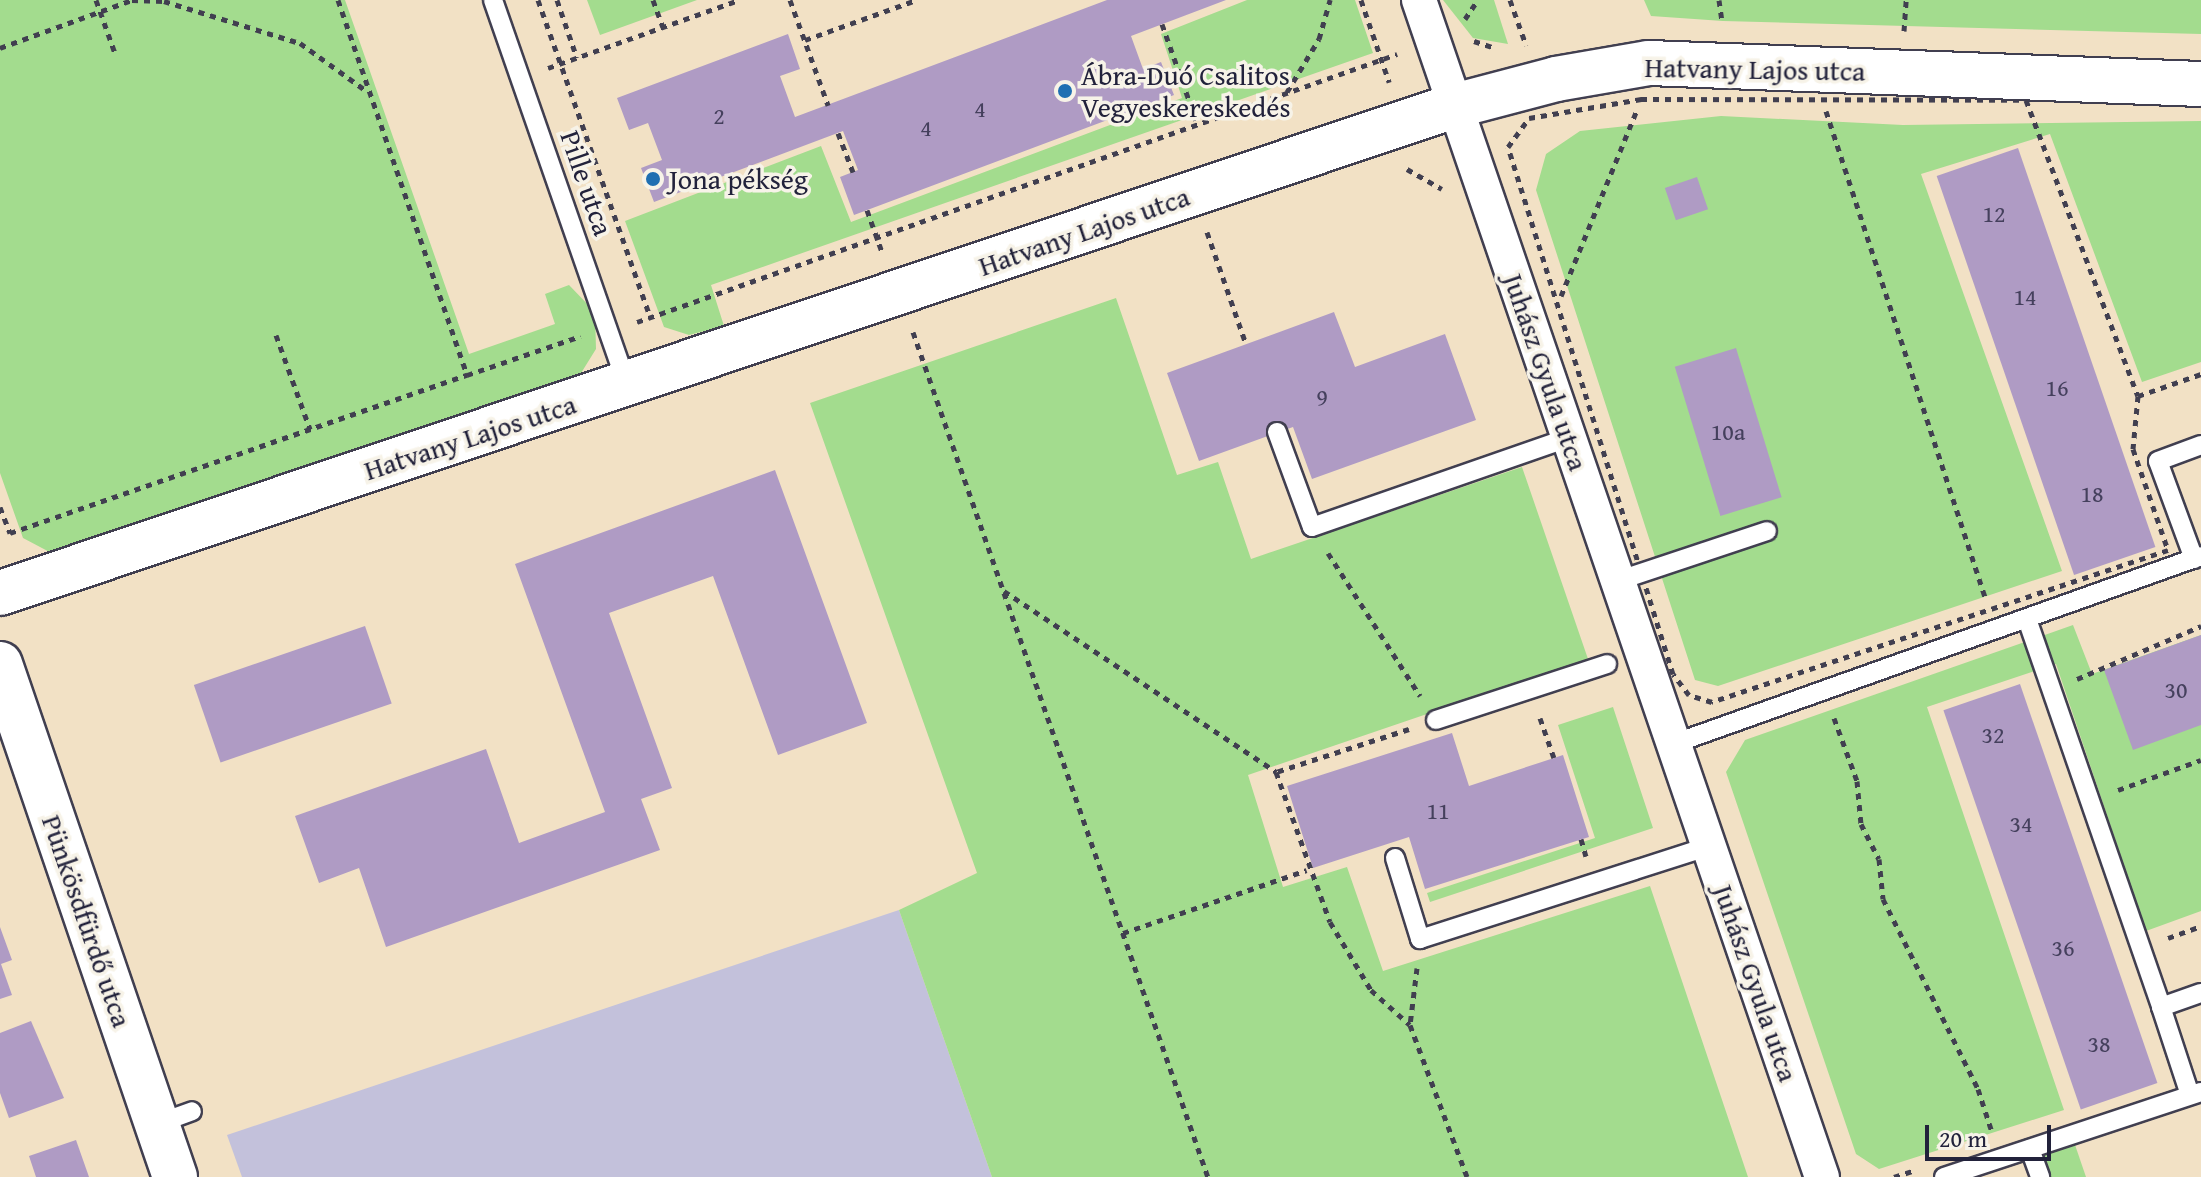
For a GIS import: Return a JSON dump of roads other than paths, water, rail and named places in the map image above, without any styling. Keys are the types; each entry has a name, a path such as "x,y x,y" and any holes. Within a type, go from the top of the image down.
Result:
{"street":[{"name":"Juhász Gyula utca","path":"1419,0 1568,438 1629,577 1673,744 1822,1177"},
{"name":"Hatvany Lajos utca","path":"0,593 1454,106 1649,63 2201,84"},
{"name":"Pünkösdfürdő utca","path":"0,664 175,1118 175,1177"}],"lane":[{"name":"Pille utca","path":"493,0 627,385"},
{"path":"1277,432 1312,527 1568,438"},
{"path":"1673,744 2197,558 2158,461 2201,445"},
{"path":"1629,577 1767,531"},
{"path":"1944,1177 2196,1094 2161,1007 2027,619"},
{"path":"1436,720 1607,664"},
{"path":"1395,858 1420,939 1709,846"},
{"path":"2161,1007 2201,993"},
{"path":"2030,1149 2040,1177"}],"place":[{"name":"Ábra-Duó Csalitos Vegyeskereskedés","path":"1065,91"},
{"name":"Jona pékség","path":"653,179"}]}
